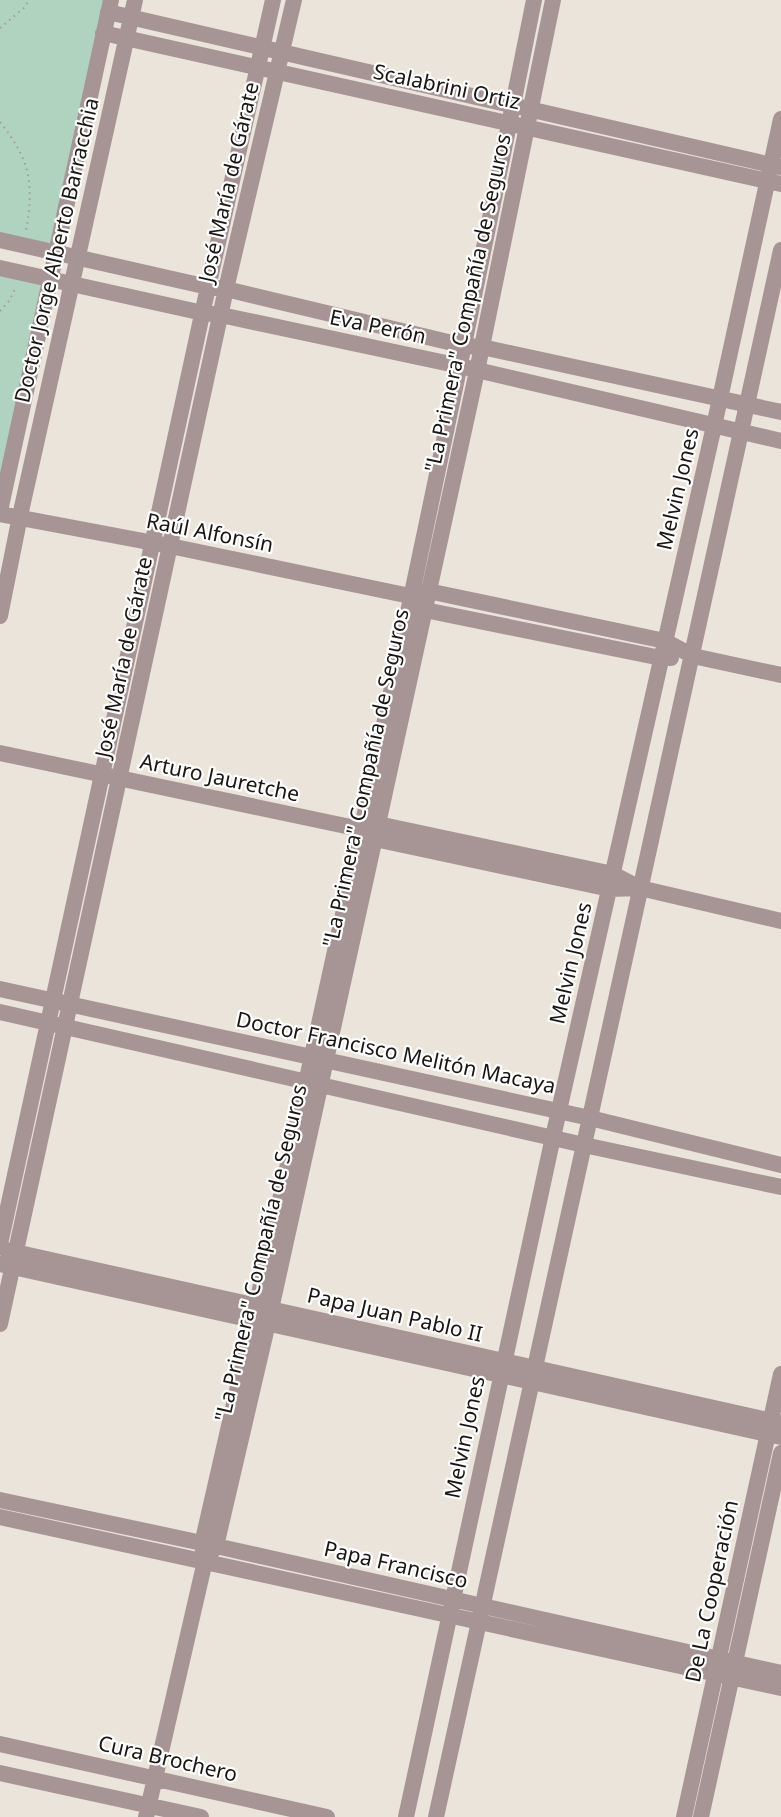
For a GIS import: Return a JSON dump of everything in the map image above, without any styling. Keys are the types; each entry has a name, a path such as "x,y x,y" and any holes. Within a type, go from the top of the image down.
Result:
{"street":[{"name":"Doctor Jorge Alberto Barracchia","path":"0,616 20,516 135,0"},
{"name":"José María de Gárate","path":"0,1323 6,1255 48,1023 208,287 273,0"},
{"name":"José María de Gárate","path":"6,1255 65,1027 226,289 294,0"},
{"name":"\"La Primera\" Compañía de Seguros","path":"147,1811 263,1314 313,1083 360,829 465,346 534,0"},
{"name":"\"La Primera\" Compañía de Seguros","path":"318,1058 377,832 477,371 553,0"},
{"name":"Doctor Jorge Alberto Barracchia","path":"0,512 54,252 109,6"},
{"name":"Scalabrini Ortiz","path":"109,6 131,18 531,108 775,174"},
{"name":"Scalabrini Ortiz","path":"103,33 527,127 775,174"},
{"name":"Melvin Jones","path":"406,1817 553,1137 714,426 775,174 781,119"},
{"name":"Eva Perón","path":"0,240 208,287 226,289 465,346 482,347 781,412"},
{"path":"436,1817 781,250"},
{"name":"Eva Perón","path":"0,268 203,314 221,315 460,366 781,441"},
{"name":"Raúl Alfonsín","path":"0,512 410,596 428,591 665,641 693,656"},
{"path":"410,596 425,610"},
{"name":"Raúl Alfonsín","path":"425,610 662,658 693,656 781,675"},
{"name":"Arturo Jauretche","path":"0,753 640,888 781,921"},
{"name":"Doctor Francisco Melitón Macaya","path":"0,989 559,1111 781,1165"},
{"path":"0,1012 584,1145 781,1187"},
{"name":"Papa Juan Pablo II","path":"6,1255 775,1428"},
{"name":"De La Cooperación","path":"701,1817 725,1668 775,1428 781,1374"},
{"name":"De La Cooperación","path":"684,1817 781,1453"},
{"name":"Papa Francisco","path":"0,1500 209,1545 450,1608"},
{"name":"Papa Francisco","path":"0,1516 205,1561 481,1614 725,1668 781,1688"},
{"name":"Papa Francisco","path":"725,1668 781,1673"},
{"name":"Cura Brochero","path":"0,1744 327,1817"},
{"path":"0,1773 147,1811 201,1817"}],"path":[{"path":"0,28 25,7 29,0"},
{"path":"0,122 27,167 31,192 24,245"},
{"path":"0,311 16,289 19,273"}],"green space":[{"path":"0,0 107,0 51,248 0,236"},
{"path":"0,272 44,282 0,487"}]}
